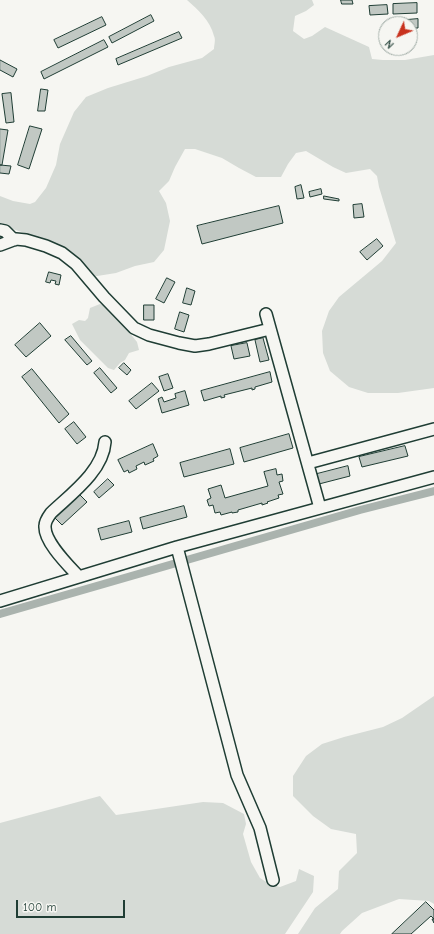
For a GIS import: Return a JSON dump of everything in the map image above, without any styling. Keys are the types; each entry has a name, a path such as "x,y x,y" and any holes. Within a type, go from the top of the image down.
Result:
{"street":[{"path":"0,230 5,231 14,240"},
{"path":"0,245 14,240 26,240 62,253 76,264 104,297 134,328 149,335 195,346 270,329"},
{"path":"266,314 320,508"},
{"path":"308,463 434,429"},
{"path":"79,577 47,538 44,526 51,513 84,481 94,469 102,455 105,442"},
{"path":"0,601 320,508 434,477"},
{"path":"178,550 237,775 260,828 273,880"}],"shaded area":[{"path":"187,0 312,0 314,5 295,16 293,31 304,39 312,36 325,27 369,47 372,59 405,60 434,55 434,388 398,393 368,393 349,387 330,371 323,353 322,331 329,311 339,297 382,261 396,243 377,176 370,169 346,173 306,151 296,153 281,177 256,177 222,158 195,149 185,149 169,181 159,191 166,203 170,221 164,250 154,262 135,266 116,273 91,277 48,244 28,234 0,225 0,196 13,201 30,204 35,202 46,188 56,165 60,144 74,112 86,97 169,67 202,58 214,49 215,38 210,25"},
{"path":"100,304 114,309 137,342 139,350 129,353 125,360 114,370 108,368 80,340 72,324 79,320 85,321 88,318 90,308"},
{"path":"434,696 434,904 429,901 399,899 362,913 340,934 298,934 315,908 338,889 339,871 357,853 356,834 331,829 313,816 293,796 293,776 306,756 322,744 383,727 402,718"},
{"path":"100,796 116,815 203,802 223,803 244,814 246,824 243,834 251,862 260,878 271,885 280,887 296,881 299,869 314,876 313,892 285,934 0,934 0,823"}],"building":[{"path":"341,0 352,0 353,4 342,4"},
{"path":"417,3 417,13 393,14 393,4"},
{"path":"387,5 388,14 370,15 369,6"},
{"path":"151,15 154,21 112,43 109,37"},
{"path":"102,17 106,25 58,48 54,40"},
{"path":"179,32 182,38 118,65 116,59"},
{"path":"104,40 108,47 44,79 41,72"},
{"path":"0,60 17,69 13,77 0,70"},
{"path":"41,89 48,90 45,111 38,111"},
{"path":"11,93 14,122 6,123 2,94"},
{"path":"30,126 42,129 29,169 18,165"},
{"path":"0,129 8,130 2,165 0,165"},
{"path":"0,165 11,166 9,174 0,173"},
{"path":"301,185 304,198 297,199 295,187"},
{"path":"321,189 322,194 310,197 309,192"},
{"path":"324,196 339,199 339,201 324,199"},
{"path":"362,204 364,217 354,218 353,205"},
{"path":"279,206 283,223 202,244 197,226"},
{"path":"377,239 383,246 367,260 360,252"},
{"path":"49,272 61,275 59,285 55,284 56,281 51,280 50,283 46,282"},
{"path":"167,278 175,282 164,303 156,299"},
{"path":"187,288 195,291 191,305 183,303"},
{"path":"144,305 154,305 154,320 144,320"},
{"path":"180,312 189,315 184,332 175,329"},
{"path":"40,323 51,336 26,357 15,345"},
{"path":"71,336 92,361 87,365 65,340"},
{"path":"263,338 269,360 260,362 255,340"},
{"path":"247,343 250,356 234,359 231,346"},
{"path":"124,363 131,370 127,375 119,368"},
{"path":"100,368 117,388 111,393 94,373"},
{"path":"32,369 69,414 59,423 22,377"},
{"path":"270,372 272,382 255,387 255,389 252,390 252,388 224,395 225,397 221,398 221,396 204,401 201,391"},
{"path":"168,374 173,388 164,391 159,377"},
{"path":"152,383 159,391 136,409 129,401"},
{"path":"185,391 189,405 162,413 158,399 162,397 164,402 176,398 175,394"},
{"path":"74,422 86,437 77,444 65,429"},
{"path":"289,434 293,448 244,462 240,448"},
{"path":"153,444 158,456 153,459 154,461 145,465 144,462 136,466 137,469 129,473 128,470 124,472 118,460"},
{"path":"405,446 408,456 362,467 359,457"},
{"path":"230,449 234,464 184,477 180,463"},
{"path":"348,466 350,476 319,484 317,474"},
{"path":"276,469 277,475 282,474 283,481 279,482 283,494 278,495 279,498 262,505 262,503 238,510 238,512 221,515 220,512 215,513 213,505 209,506 207,500 211,498 208,489 221,485 225,498 268,486 264,472"},
{"path":"108,479 114,485 99,498 94,492"},
{"path":"80,495 87,502 62,525 55,518"},
{"path":"184,506 187,517 143,529 140,518"},
{"path":"129,521 132,532 101,540 98,529"},
{"path":"426,902 434,910 434,919 431,916 411,934 392,934"}],"waterway":[{"path":"0,614 360,510 434,491"}]}
